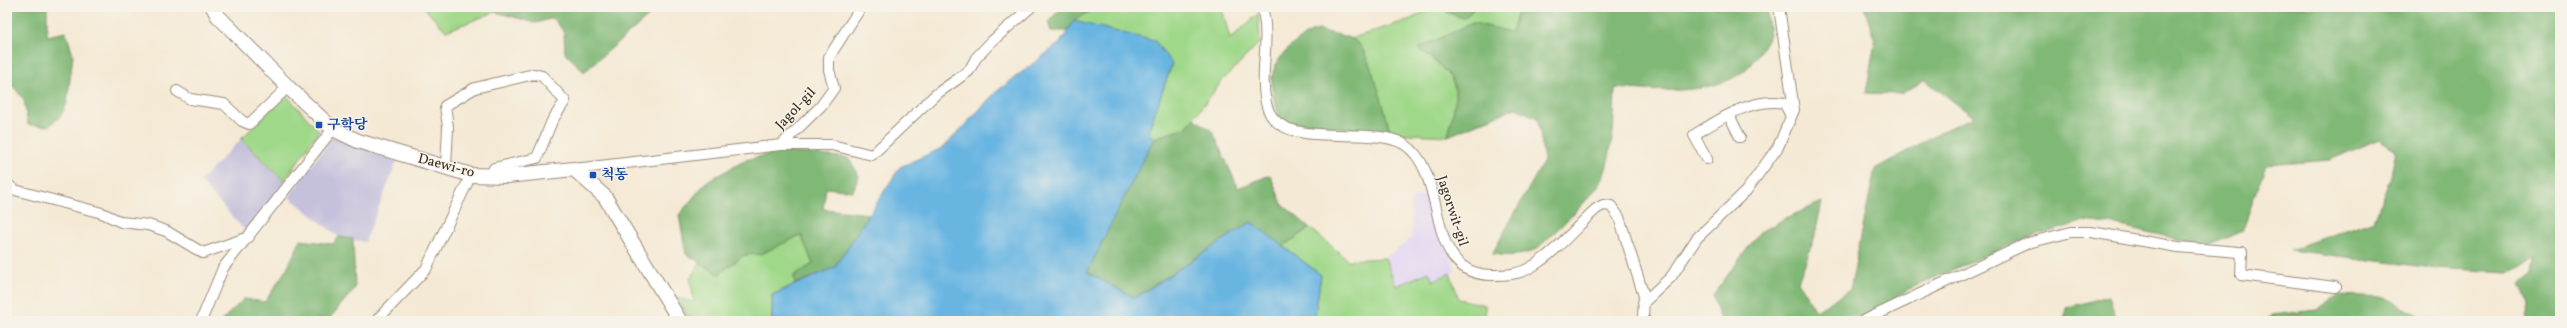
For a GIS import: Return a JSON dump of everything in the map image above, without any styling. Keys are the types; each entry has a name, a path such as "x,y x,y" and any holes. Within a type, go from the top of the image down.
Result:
{"main road":[{"name":"Daewi-ro","path":"212,7 218,16 288,87 333,129 358,141 471,175 507,176 574,169"},
{"path":"574,169 605,197 680,321"}],"street":[{"name":"Jagol-gil","path":"781,145 821,106 834,88 829,70 829,57 861,7"},
{"path":"574,169 781,145 832,146 872,155 935,95 969,72 976,58 991,42 1031,7"},
{"name":"Jagorwit-gil","path":"1262,7 1267,25 1264,87 1266,104 1271,118 1280,126 1300,132 1389,139 1403,144 1418,157 1428,179 1445,242 1459,266 1471,272 1487,275 1518,274 1544,258 1596,209 1603,205 1611,206 1619,217 1644,296 1643,318 1646,321"},
{"path":"1643,303 1671,277 1697,238 1746,191 1778,147 1794,110 1779,7"},
{"path":"446,167 448,127 445,106 475,88 534,74 542,76 565,101 552,121 537,158 494,168 491,175"},
{"path":"177,91 190,99 224,104 242,121 249,124 288,87"},
{"path":"1708,159 1694,135 1729,115 1769,100 1784,103 1792,116"},
{"path":"1729,115 1740,138"},
{"path":"201,321 223,268 333,129"},
{"path":"376,321 426,269 471,175"},
{"path":"7,184 15,190 102,213 121,222 148,225 166,231 203,253 249,237"},
{"path":"1863,321 1881,317 1895,308 2028,243 2071,232 2092,232 2178,247 2241,252 2241,275 2335,287"}],"shaded area":[{"path":"333,136 397,161 365,242 339,237 289,197"},
{"path":"241,139 287,185 247,233 200,181"},
{"path":"1428,194 1456,271 1433,281 1429,272 1396,287 1385,258 1412,238 1411,198"}],"green space":[{"path":"7,7 47,7 47,36 66,32 73,55 67,103 61,116 49,126 28,125 24,100 13,86 7,95"},
{"path":"423,7 492,7 495,12 446,31"},
{"path":"492,7 659,7 584,72 565,53 564,32 553,18 536,23 495,12"},
{"path":"1062,7 1096,7 1074,21 1067,31 1051,31 1048,22"},
{"path":"1096,7 1219,7 1223,12 1230,39 1258,14 1260,42 1222,81 1186,128 1154,138 1148,132 1172,64 1074,21"},
{"path":"1434,7 1447,7 1446,12 1464,18 1476,7 1519,7 1512,33 1473,23 1419,48 1443,69 1450,77 1454,85 1454,105 1448,136 1390,133 1380,96 1370,68 1364,56 1350,39 1411,19"},
{"path":"1447,7 1476,7 1464,18 1446,12"},
{"path":"1519,7 1766,7 1770,35 1745,70 1732,78 1717,84 1683,90 1615,88 1614,123 1607,166 1603,178 1593,193 1551,236 1536,249 1520,255 1497,255 1492,254 1544,161 1538,118 1515,108 1448,136 1454,105 1454,85 1450,77 1443,69 1419,48 1473,23 1512,32"},
{"path":"1864,7 2560,7 2560,321 2525,321 2530,304 2521,285 2534,275 2536,260 2509,272 2434,268 2290,250 2374,220 2391,176 2396,150 2379,139 2330,160 2266,165 2242,231 2208,246 2121,226 2085,221 2017,242 1974,260 1907,290 1873,312 1853,321 1720,321 1713,295 1759,233 1784,219 1822,202 1814,239 1798,282 1816,311 1850,290 1875,169 1942,131 1974,117 1925,80 1901,94 1866,93 1875,41"},
{"path":"1320,30 1350,38 1358,43 1367,59 1377,85 1390,133 1281,121 1272,88 1274,69 1286,51 1296,42 1310,33"},
{"path":"286,95 319,131 284,181 241,139"},
{"path":"1194,118 1213,132 1238,188 1270,175 1282,204 1310,228 1283,246 1251,222 1134,298 1087,272 1154,138 1186,128"},
{"path":"782,151 849,158 859,176 853,191 826,188 823,209 869,214 835,267 795,284 794,276 813,264 801,235 761,254 744,255 719,274 686,254 679,215 706,182 746,160"},
{"path":"1310,228 1348,260 1385,258 1396,286 1429,272 1433,281 1450,273 1459,299 1485,305 1486,321 1314,321 1321,275 1283,246"},
{"path":"801,234 813,264 794,275 795,284 772,295 772,321 691,321 676,298 694,302 690,278 700,263 719,274 744,255 761,254"},
{"path":"339,237 353,239 355,288 330,318 300,321 221,321 244,299 265,302 286,270 301,240 332,244"},
{"path":"2338,295 2385,297 2421,317 2457,321 2265,321 2272,315 2317,310"},
{"path":"2109,296 2115,318 2120,321 2064,321 2066,308"}],"water":[{"path":"1074,21 1155,41 1172,64 1148,132 1154,138 1087,272 1135,298 1251,222 1321,275 1314,321 772,321 772,295 835,267 900,167 944,147 996,92 1060,43"}],"place":[{"name":"구학당","path":"319,125"},
{"name":"척동","path":"593,175"}]}
